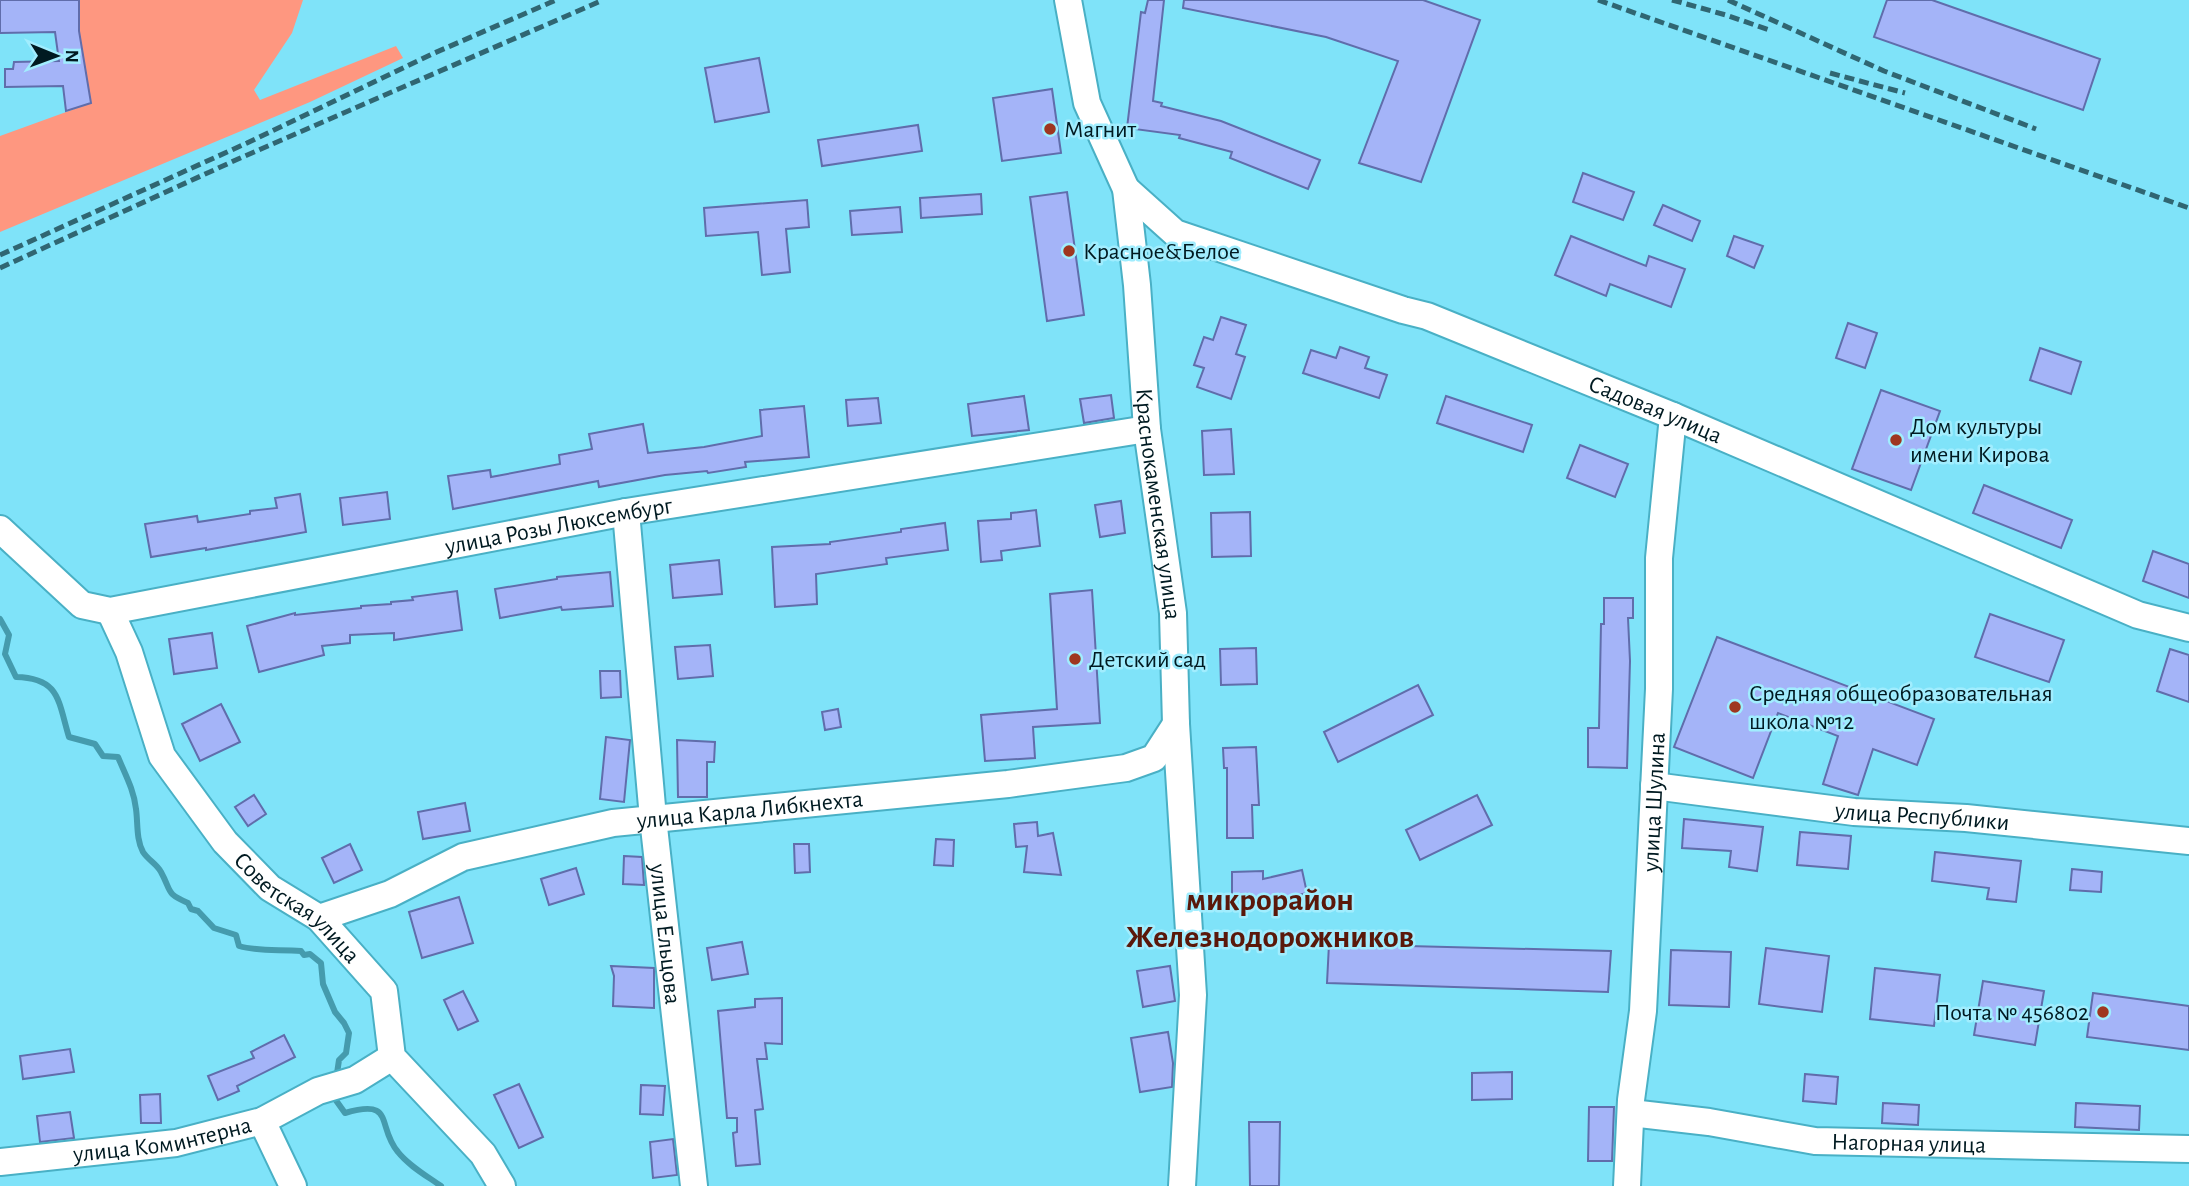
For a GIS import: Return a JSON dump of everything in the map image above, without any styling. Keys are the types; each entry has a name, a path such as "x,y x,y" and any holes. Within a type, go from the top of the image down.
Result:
{"street":[{"name":"Краснокаменская улица","path":"1068,0 1087,103 1126,189 1137,285 1147,429 1173,613 1176,724 1193,995 1182,1186"},
{"name":"Садовая улица","path":"1126,189 1175,233 1427,316 1673,416 2138,615 2189,628"},
{"name":"улица Шулина","path":"1627,1186 1631,1113 1643,1012 1659,689 1659,558 1673,416"},
{"name":"улица Розы Люксембург","path":"0,529 82,605 110,611 626,512 1147,429"},
{"name":"улица Ельцова","path":"626,512 653,818 694,1186"},
{"name":"Советская улица","path":"110,611 129,652 162,756 234,851 270,888 319,918 384,991 392,1057"},
{"name":"улица Карла Либкнехта","path":"319,918 390,894 463,857 613,823 1008,784 1126,768 1154,758 1176,724"},
{"name":"улица Республики","path":"1654,786 1854,811 1966,818 2189,841"},
{"name":"улица Коминтерна","path":"0,1162 176,1143 262,1121 318,1091 355,1080 392,1057"},
{"path":"392,1057 483,1154 502,1186"},
{"name":"Нагорная улица","path":"1631,1113 1709,1122 1815,1141 2189,1149"},
{"path":"262,1121 293,1186"}],"shaded area":[{"path":"79,0 303,0 292,33 254,90 260,100 396,46 403,58 310,102 0,232 0,136 91,103 79,31"}],"building":[{"path":"0,0 79,0 79,31 91,103 66,111 63,86 5,87 5,69 13,69 14,62 59,61 55,32 0,33"},
{"path":"1148,0 1164,0 1153,101 1162,103 1161,106 1221,121 1320,160 1308,189 1230,158 1232,152 1179,138 1180,135 1127,128 1141,12 1145,13"},
{"path":"1184,0 1423,0 1480,20 1421,182 1359,163 1398,61 1326,37 1183,8"},
{"path":"1887,0 1932,0 2100,59 2083,110 1874,37"},
{"path":"759,58 769,112 715,122 705,68"},
{"path":"1052,89 1061,153 1002,161 993,98"},
{"path":"918,125 922,151 822,166 818,140"},
{"path":"1583,173 1634,192 1623,220 1573,202"},
{"path":"1067,192 1084,315 1047,321 1030,197"},
{"path":"981,194 982,214 921,218 920,198"},
{"path":"807,200 809,227 786,229 790,272 762,275 758,232 706,236 704,208"},
{"path":"1663,205 1700,221 1692,241 1654,225"},
{"path":"900,207 902,232 852,235 850,211"},
{"path":"1571,236 1646,266 1649,256 1685,269 1671,307 1610,284 1606,296 1555,275"},
{"path":"1734,236 1763,246 1754,268 1727,256"},
{"path":"1221,317 1246,325 1236,354 1245,357 1231,399 1197,387 1204,368 1194,365 1204,337 1213,340"},
{"path":"1848,323 1877,333 1865,368 1836,358"},
{"path":"1340,347 1369,357 1365,368 1387,375 1379,398 1303,373 1311,350 1336,358"},
{"path":"2040,348 2081,362 2071,394 2030,380"},
{"name":"Дом культуры имени Кирова","path":"1881,390 1940,411 1911,490 1852,469"},
{"path":"1111,395 1114,418 1084,423 1080,399"},
{"path":"1024,396 1029,430 972,436 968,404"},
{"path":"1446,396 1532,425 1523,452 1437,423"},
{"path":"878,398 881,423 848,426 846,400"},
{"path":"804,406 809,457 745,462 746,467 708,473 665,475 599,487 598,481 453,509 448,476 490,470 491,477 560,464 559,455 592,449 589,434 643,424 648,453 704,447 762,436 760,410"},
{"path":"1231,429 1234,474 1204,475 1202,431"},
{"path":"1580,445 1628,464 1615,497 1567,478"},
{"path":"1984,485 2072,520 2061,548 1973,513"},
{"path":"387,492 390,519 343,525 340,498"},
{"path":"300,494 306,532 151,557 145,524 197,516 198,522 250,514 250,511 277,508 275,498"},
{"path":"1121,501 1125,533 1100,537 1095,505"},
{"path":"1036,510 1040,546 1001,551 1002,560 981,562 978,521 1011,519 1011,513"},
{"path":"1250,512 1251,556 1212,557 1211,513"},
{"path":"945,523 948,550 886,558 887,564 816,574 817,604 775,607 772,547 830,544"},
{"path":"2153,551 2189,564 2189,598 2143,581"},
{"path":"719,560 722,594 673,598 670,565"},
{"path":"610,572 613,606 562,610 561,607 500,618 495,589 557,577"},
{"name":"Детский сад","path":"1092,590 1100,723 1033,727 1035,758 985,761 981,715 1057,709 1050,594"},
{"path":"457,591 462,630 394,640 394,633 350,635 350,643 322,646 324,655 259,672 247,626 295,613 391,604 413,600 412,597"},
{"path":"1604,598 1633,598 1633,618 1628,618 1630,661 1627,768 1588,767 1588,728 1599,728"},
{"path":"1990,614 2064,640 2049,682 1975,657"},
{"path":"212,633 217,668 174,674 169,639"},
{"path":"1717,637 1934,719 1917,765 1873,749 1858,795 1823,784 1838,736 1778,713 1753,778 1674,747"},
{"path":"710,645 713,676 678,679 675,647"},
{"path":"1256,648 1257,684 1221,685 1220,649"},
{"path":"2170,649 2189,655 2189,702 2157,691"},
{"path":"600,671 620,671 621,697 601,698"},
{"path":"1418,685 1433,715 1338,762 1324,732"},
{"path":"221,704 240,742 200,761 182,724"},
{"path":"838,709 841,727 825,730 822,712"},
{"path":"606,737 630,740 624,802 600,799"},
{"path":"677,740 715,742 714,762 707,762 707,797 678,797"},
{"path":"1256,747 1259,805 1252,805 1253,838 1227,838 1227,768 1224,768 1223,748"},
{"path":"254,795 266,814 248,826 235,807"},
{"path":"1477,795 1492,825 1420,860 1406,830"},
{"path":"465,803 470,831 423,839 418,812"},
{"path":"1684,819 1763,827 1757,871 1729,867 1731,851 1682,848"},
{"path":"1037,822 1038,836 1053,833 1061,875 1024,872 1027,846 1016,847 1014,824"},
{"path":"1800,832 1851,836 1848,869 1797,865"},
{"path":"936,839 954,840 953,866 934,865"},
{"path":"350,844 362,870 334,883 322,858"},
{"path":"794,844 809,844 810,872 795,873"},
{"path":"1935,852 2021,861 2016,902 1987,899 1989,888 1932,881"},
{"path":"624,856 642,857 644,885 623,884"},
{"path":"576,868 584,894 549,905 541,879"},
{"path":"2072,869 2102,872 2101,892 2070,890"},
{"path":"1302,870 1307,893 1285,898 1232,898 1232,872 1263,871 1263,879"},
{"path":"459,897 473,943 422,958 409,912"},
{"path":"742,942 748,974 712,980 707,948"},
{"path":"1329,944 1611,951 1608,992 1327,983"},
{"path":"1766,948 1829,956 1822,1012 1759,1004"},
{"path":"1671,950 1731,952 1729,1007 1669,1005"},
{"path":"611,966 654,968 654,1008 613,1006 614,976"},
{"path":"1170,966 1175,1001 1143,1007 1137,971"},
{"path":"1875,968 1940,975 1934,1026 1870,1019"},
{"path":"1983,981 2044,991 2035,1045 1974,1035"},
{"path":"463,991 478,1021 458,1030 444,1000"},
{"path":"2093,993 2189,1006 2189,1050 2087,1037"},
{"path":"782,998 782,1044 765,1043 767,1059 757,1059 763,1109 755,1110 760,1164 736,1166 733,1133 737,1132 737,1118 727,1118 718,1011 755,1007 755,999"},
{"path":"1168,1032 1173,1063 1172,1087 1140,1092 1131,1038"},
{"path":"284,1035 295,1057 237,1086 239,1091 218,1100 208,1076 254,1058 251,1052"},
{"path":"70,1049 74,1072 23,1079 20,1056"},
{"path":"1512,1072 1512,1099 1472,1100 1472,1073"},
{"path":"1805,1074 1838,1077 1836,1104 1803,1101"},
{"path":"519,1084 543,1137 519,1148 494,1095"},
{"path":"641,1085 665,1086 663,1115 640,1114"},
{"path":"160,1094 161,1123 141,1123 140,1095"},
{"path":"1883,1103 1919,1105 1918,1125 1882,1123"},
{"path":"2076,1103 2140,1106 2139,1130 2075,1127"},
{"path":"1589,1107 1614,1107 1612,1161 1588,1161"},
{"path":"70,1112 74,1138 40,1142 37,1116"},
{"path":"1249,1122 1280,1122 1279,1186 1250,1186"},
{"path":"673,1139 677,1175 653,1178 650,1142"}],"waterway":[{"path":"0,619 9,635 5,654 16,677 30,678 49,687 59,702 69,737 95,744 103,756 118,757 133,795 141,847 159,869 172,894 188,903 191,909 198,911 214,928 236,935 239,946 262,950 301,951 321,963 323,984 335,1012 349,1033 346,1053 339,1060 336,1080"},
{"path":"335,1094 335,1099 345,1113 361,1109 378,1112 391,1142 402,1157 441,1186"}],"railway":[{"path":"0,255 247,143 432,54 556,0"},
{"path":"0,268 238,159 603,0"},
{"path":"1598,0 2189,208"},
{"path":"1672,0 1772,31"},
{"path":"1728,0 1884,71 2036,129"},
{"path":"1830,73 1905,93"}],"place":[{"name":"Магнит","path":"1050,129"},
{"name":"Красное&Белое","path":"1069,251"},
{"name":"Дом культуры имени Кирова","path":"1896,440"},
{"name":"Детский сад","path":"1075,659"},
{"name":"Средняя общеобразовательная школа №12","path":"1735,707"},
{"name":"Почта № 456802","path":"2103,1012"}],"district":[{"name":"микрорайон Железнодорожников","path":"1270,918"}]}
